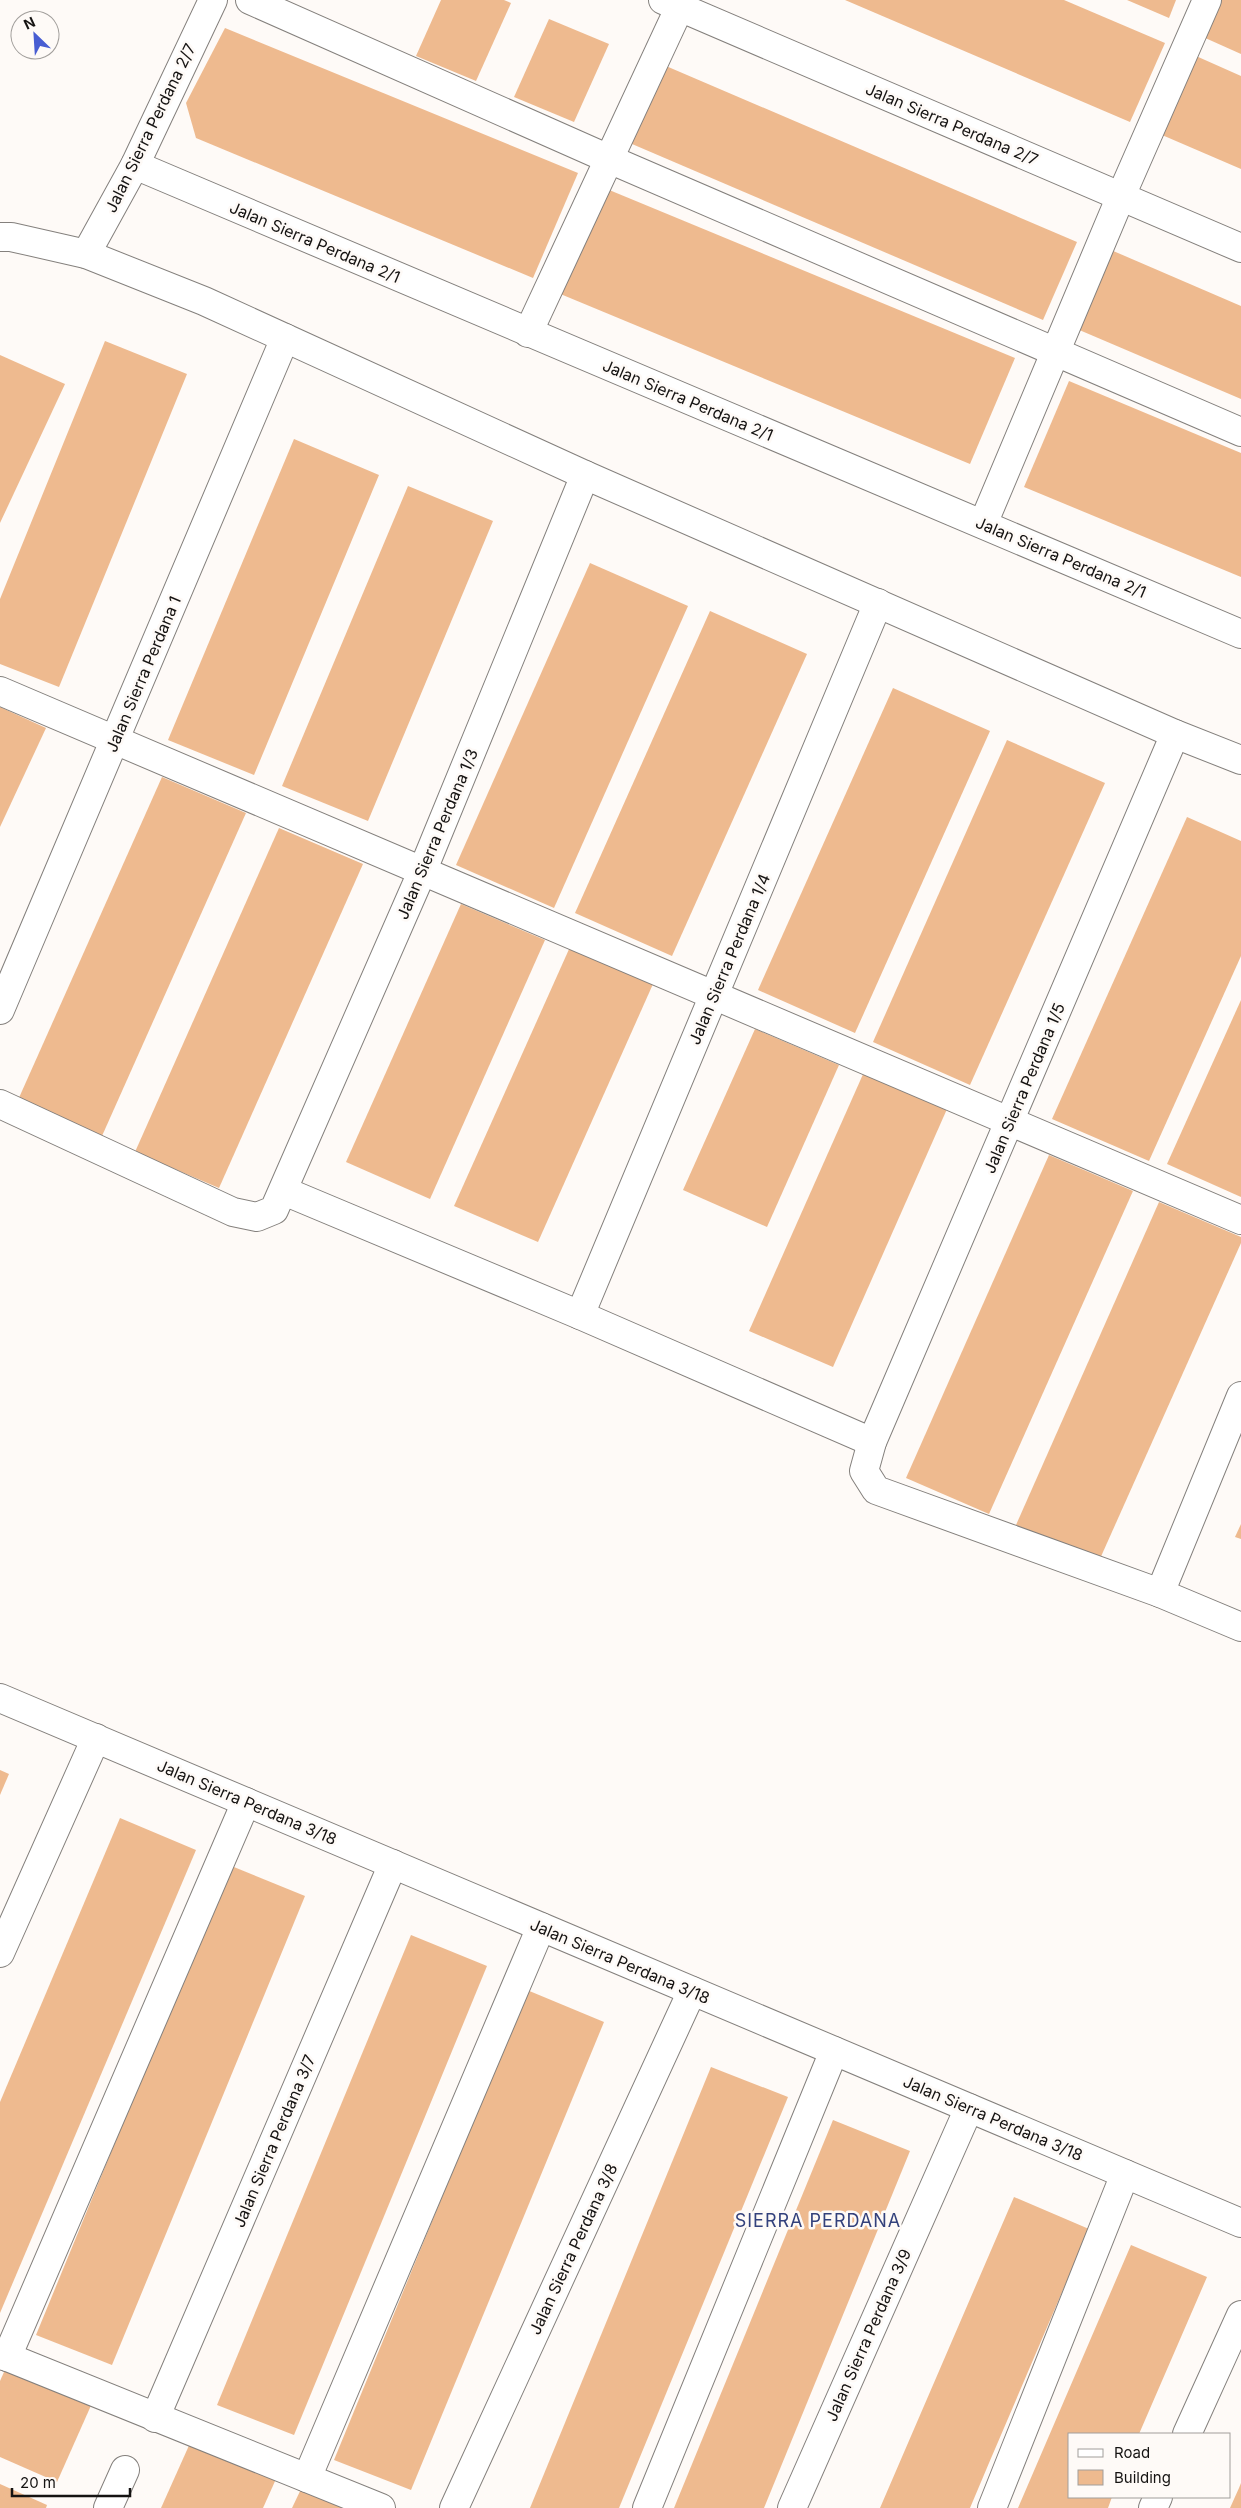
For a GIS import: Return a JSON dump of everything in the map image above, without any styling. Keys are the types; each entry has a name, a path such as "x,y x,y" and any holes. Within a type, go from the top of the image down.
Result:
{"street":[{"name":"Jalan Sierra Perdana 2/7","path":"86,254 135,165 213,0"},
{"path":"250,0 1055,354 1241,432"},
{"path":"982,524 1120,196 1207,0"},
{"name":"Jalan Sierra Perdana 2/7","path":"675,2 1241,248"},
{"path":"528,333 609,159 675,2"},
{"name":"Jalan Sierra Perdana 2/1","path":"135,165 1241,634"},
{"path":"0,238 11,237 86,254 204,301 585,475 1175,734 1241,760"},
{"name":"Jalan Sierra Perdana 1","path":"0,1010 285,338"},
{"name":"Jalan Sierra Perdana 1/3","path":"0,1104 233,1212 257,1217 274,1210 284,1191 422,872 585,475"},
{"name":"Jalan Sierra Perdana 1/4","path":"580,1315 878,603"},
{"path":"0,691 1241,1220"},
{"name":"Jalan Sierra Perdana 1/5","path":"1175,734 872,1442 864,1471 876,1490 1160,1593 1241,1626"},
{"path":"284,1191 580,1315 872,1442"},
{"path":"1160,1593 1241,1396"},
{"name":"Jalan Sierra Perdana 3/18","path":"0,1698 1241,2222"},
{"path":"0,1953 96,1738"},
{"path":"246,1802 4,2355 155,2418 381,2508"},
{"name":"Jalan Sierra Perdana 3/7","path":"155,2418 393,1864"},
{"path":"307,2478 541,1927"},
{"name":"Jalan Sierra Perdana 3/8","path":"454,2508 692,1991"},
{"path":"646,2508 834,2051"},
{"name":"Jalan Sierra Perdana 3/9","path":"792,2508 969,2108"},
{"path":"992,2508 1125,2174"},
{"path":"1187,2433 1241,2315"},
{"path":"108,2508 124,2470"}],"building":[{"path":"441,0 504,0 511,3 476,81 416,56"},
{"path":"845,0 1064,0 1165,43 1130,122"},
{"path":"1127,0 1176,0 1169,18"},
{"path":"1219,0 1241,0 1241,54 1203,37"},
{"path":"549,19 609,44 574,122 514,97"},
{"path":"225,28 578,173 533,278 196,138 186,103"},
{"path":"1196,56 1241,76 1241,169 1162,135"},
{"path":"659,63 1077,242 1043,320 625,141"},
{"path":"602,187 1015,358 970,464 558,293"},
{"path":"1111,250 1241,306 1241,399 1077,329"},
{"path":"105,341 187,374 59,687 0,664 0,599"},
{"path":"0,355 65,384 0,523"},
{"path":"1069,381 1241,453 1241,577 1024,487"},
{"path":"294,439 379,475 254,775 168,740"},
{"path":"408,486 493,521 368,821 282,786"},
{"path":"590,563 688,606 554,908 456,865"},
{"path":"710,611 807,654 672,956 575,913"},
{"path":"893,688 990,731 855,1033 758,990"},
{"path":"0,707 46,728 0,827"},
{"path":"1007,740 1105,783 970,1085 873,1042"},
{"path":"162,777 246,813 102,1136 18,1100"},
{"path":"1187,817 1241,841 1241,956 1149,1161 1052,1119"},
{"path":"279,828 363,864 219,1188 135,1152"},
{"path":"461,904 545,940 430,1199 346,1162"},
{"path":"570,947 653,984 538,1242 454,1206"},
{"path":"1241,1000 1241,1197 1167,1164"},
{"path":"755,1029 839,1065 767,1227 683,1190"},
{"path":"864,1072 947,1109 833,1367 749,1331"},
{"path":"1049,1155 1133,1191 989,1514 906,1478"},
{"path":"1159,1202 1241,1237 1241,1243 1099,1561 1016,1525"},
{"path":"1241,1524 1241,1539 1235,1537"},
{"path":"0,1770 9,1774 0,1795"},
{"path":"120,1818 196,1850 0,2313 0,2102"},
{"path":"229,1865 305,1896 112,2365 36,2335"},
{"path":"411,1935 487,1966 294,2435 217,2405"},
{"path":"527,1990 604,2022 411,2490 334,2460"},
{"path":"711,2067 788,2097 619,2508 530,2508"},
{"path":"833,2120 910,2151 764,2508 674,2508"},
{"path":"1014,2197 1089,2229 970,2508 880,2508"},
{"path":"1131,2245 1207,2277 1139,2433 1068,2433 1068,2498 1112,2498 1108,2508 1018,2508"},
{"path":"8,2363 93,2401 57,2482 0,2457 0,2381"},
{"path":"191,2441 276,2479 263,2508 161,2508"},
{"path":"1241,2483 1241,2508 1230,2508 1239,2488"},
{"path":"0,2484 47,2505 46,2508 0,2508"},
{"path":"302,2487 351,2508 292,2508"}],"district":[{"name":"SIERRA PERDANA","path":"818,2221"}]}
